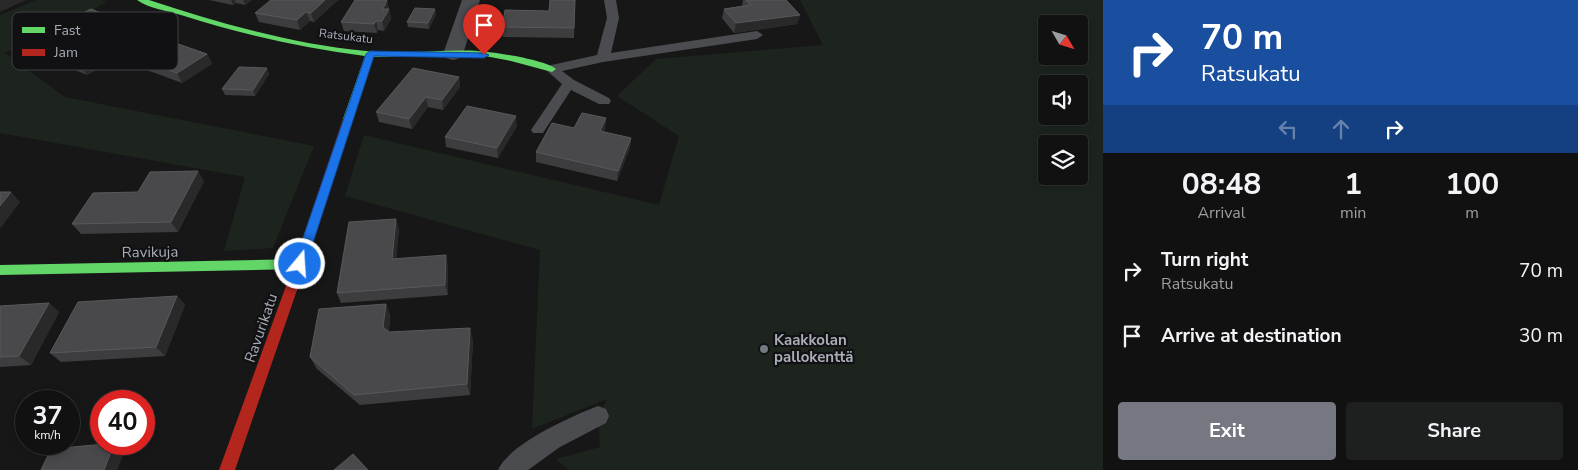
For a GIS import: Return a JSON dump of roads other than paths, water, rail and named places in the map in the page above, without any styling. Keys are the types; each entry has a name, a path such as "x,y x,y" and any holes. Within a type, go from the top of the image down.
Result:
{"street":[{"name":"Ratsukatu","path":"141,0 232,29 276,40 370,54 500,56 552,69"},
{"path":"453,54 471,0"},
{"name":"Ravurikatu","path":"227,470 300,264 370,54"},
{"name":"Ravikuja","path":"0,270 300,264"}],"lane":[{"path":"603,58 612,18 610,0"},
{"path":"552,69 603,58 757,35"},
{"path":"552,69 569,83 604,101"},
{"path":"538,130 569,83"},
{"path":"510,470 562,432 598,416"}],"place":[{"name":"Kaakkolan pallokenttä","path":"764,349"}]}
